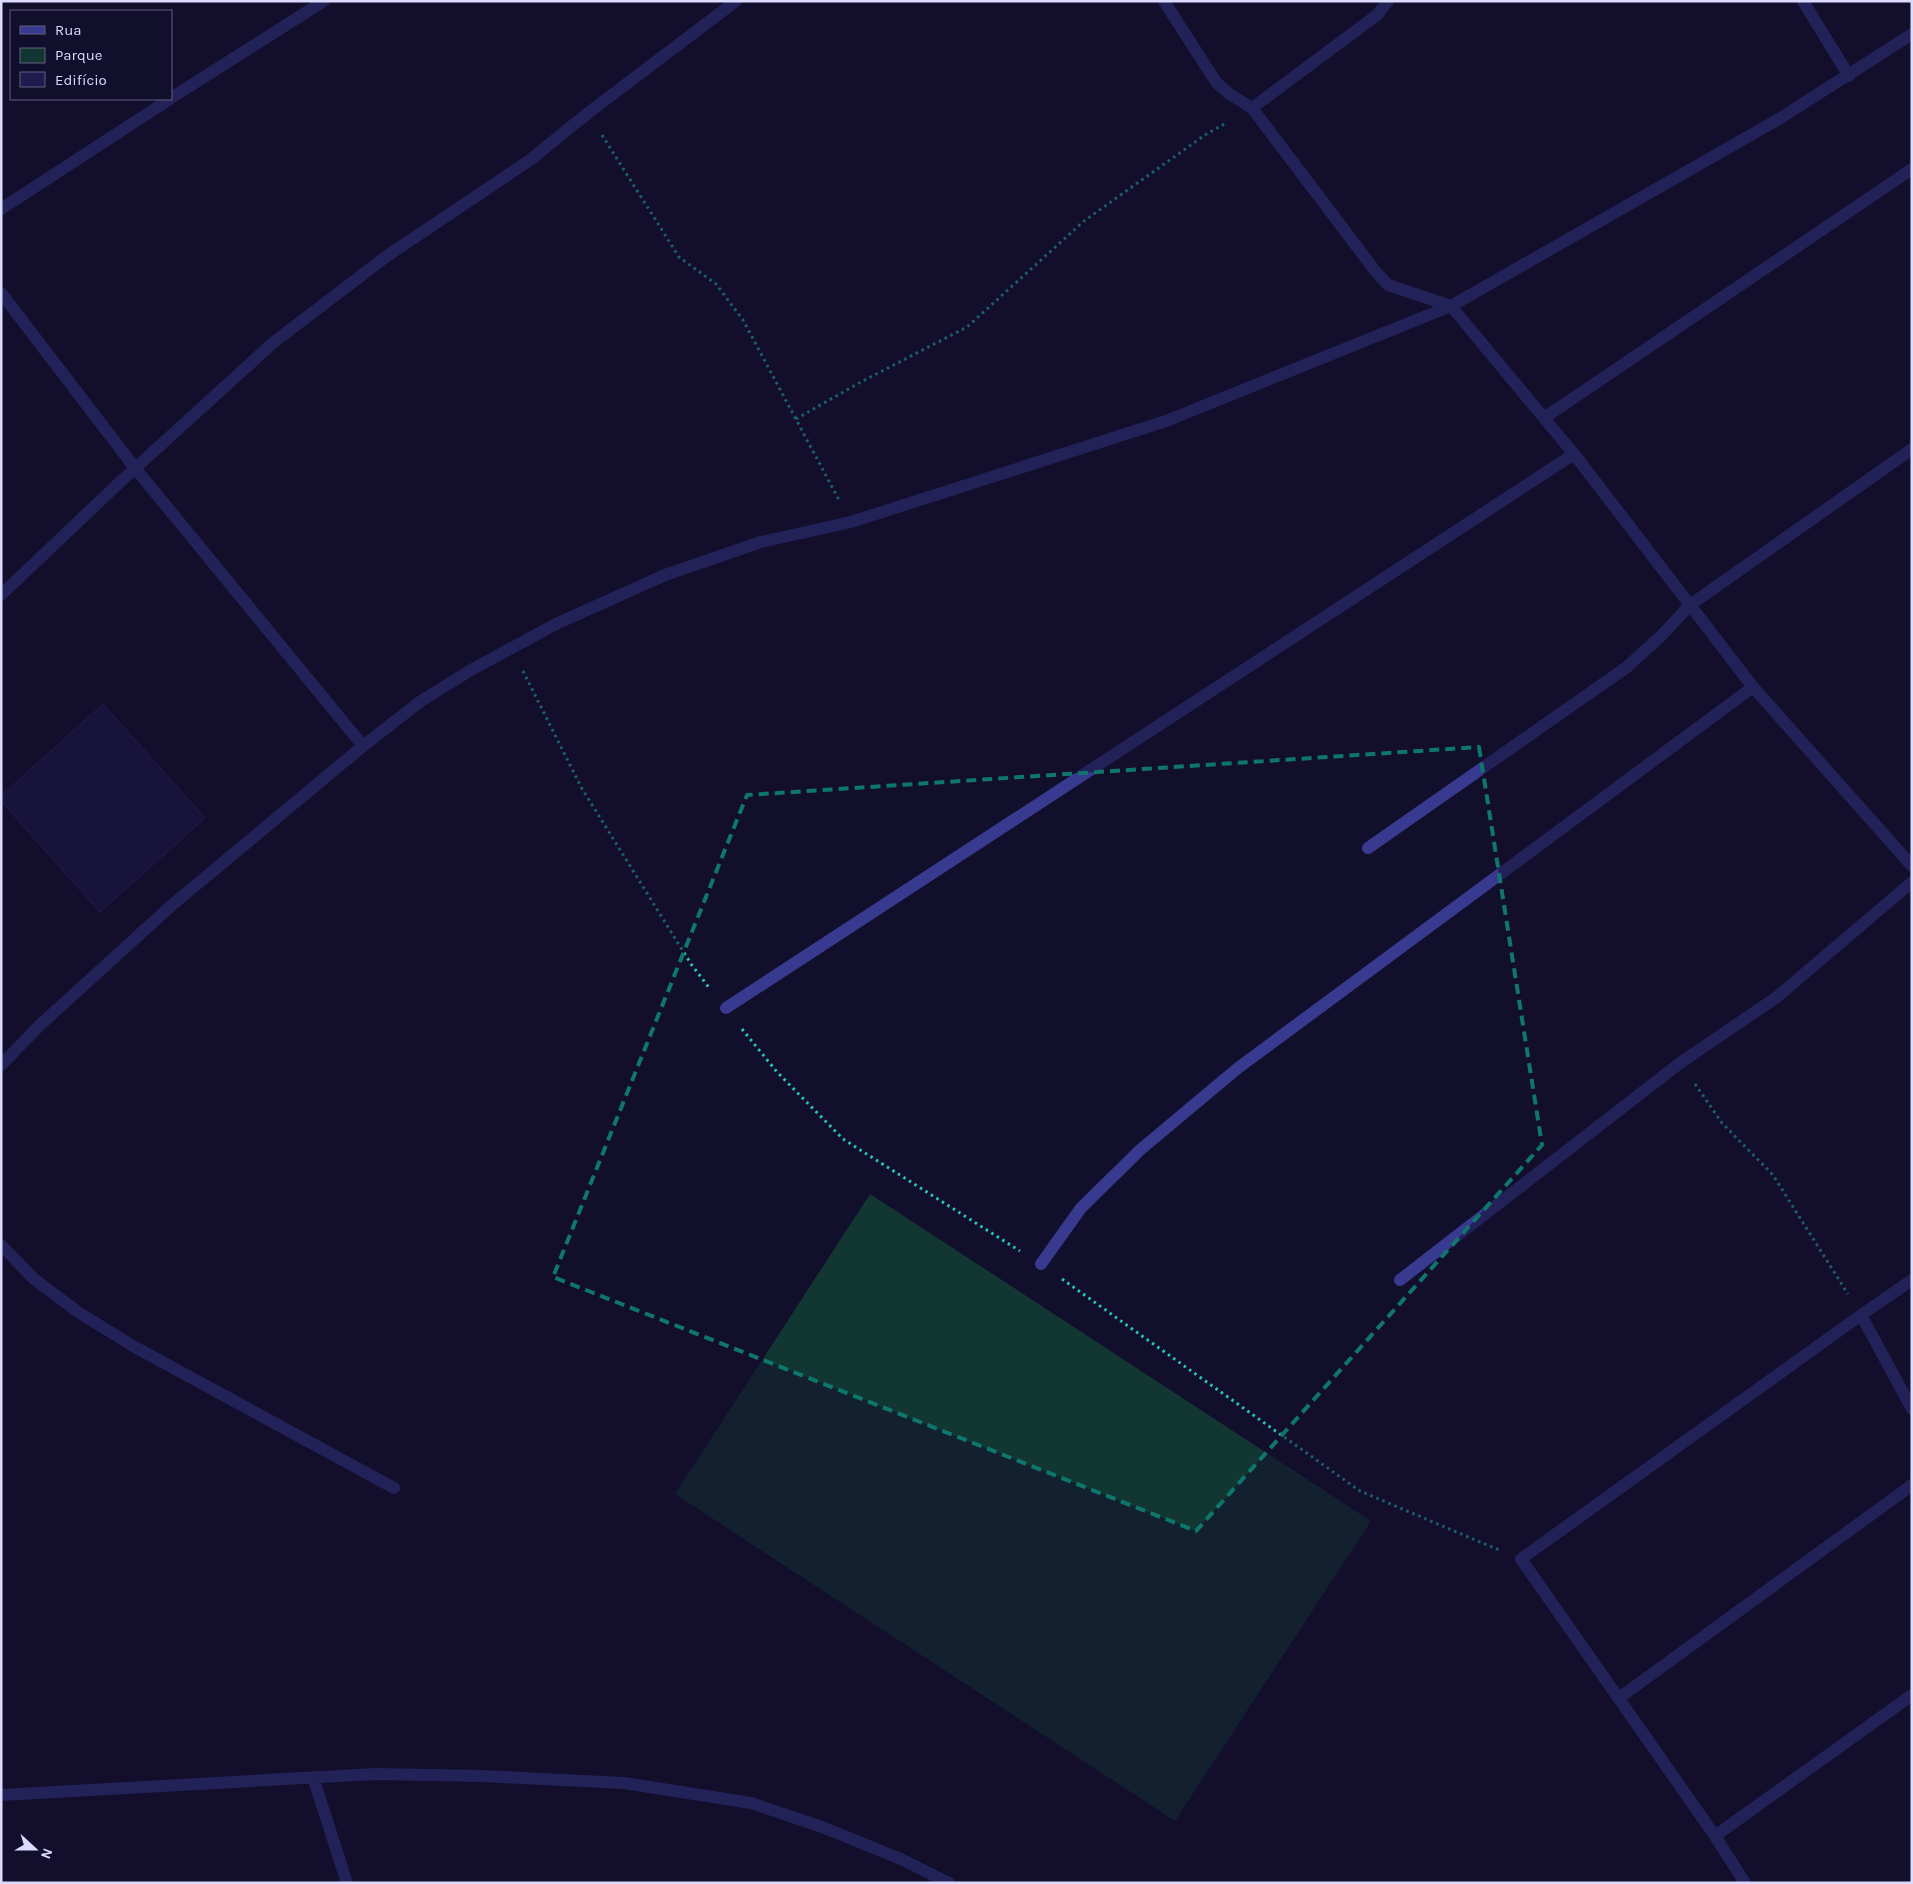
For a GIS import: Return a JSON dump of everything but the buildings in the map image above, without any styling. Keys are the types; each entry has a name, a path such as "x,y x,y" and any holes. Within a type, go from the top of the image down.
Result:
{"street":[{"path":"172,97 324,1"},
{"path":"1,595 135,468 274,342 387,256 530,160 588,113 736,1"},
{"path":"1164,1 1216,82 1228,93 1252,108 1376,272 1388,285 1451,306 1574,454 1752,687 1912,866"},
{"path":"1252,108 1377,15 1388,1"},
{"path":"1803,1 1849,76"},
{"path":"1,1065 40,1025 172,905 363,746 421,701 471,670 558,624 665,575 761,542 851,522 1166,421 1451,306 1779,119 1912,34"},
{"path":"1,208 168,100"},
{"path":"1544,418 1912,169"},
{"path":"1,292 135,468 363,746"},
{"path":"1368,848 1627,666 1662,635 1690,604 1912,449"},
{"path":"726,1008 1574,454"},
{"path":"1041,1264 1088,1202 1140,1150 1238,1068 1752,687"},
{"path":"1400,1280 1680,1063 1776,997 1912,882"},
{"path":"1,1245 34,1279 78,1312 133,1346 394,1488"},
{"path":"1745,1883 1715,1836 1521,1559 1861,1314 1912,1280"},
{"path":"1861,1314 1912,1409"},
{"path":"1618,1698 1912,1485"},
{"path":"1715,1836 1912,1695"},
{"path":"1,1795 376,1774 463,1775 624,1783 751,1804 822,1827 901,1859 949,1883"},
{"path":"313,1777 347,1883"}],"path":[{"path":"796,419 859,383 967,327 1084,221 1205,135 1252,108"},
{"path":"588,113 679,257 716,284 743,320 851,522"},
{"path":"512,649 581,788 690,964 777,1072 843,1139 1041,1264 1360,1491 1521,1559"},
{"path":"1680,1063 1722,1123 1773,1175 1861,1314"}],"highlighted area":[{"path":"1479,747 1542,1145 1196,1531 553,1277 747,795"}],"green space":[{"path":"870,1194 1371,1521 1175,1821 675,1494"}]}
